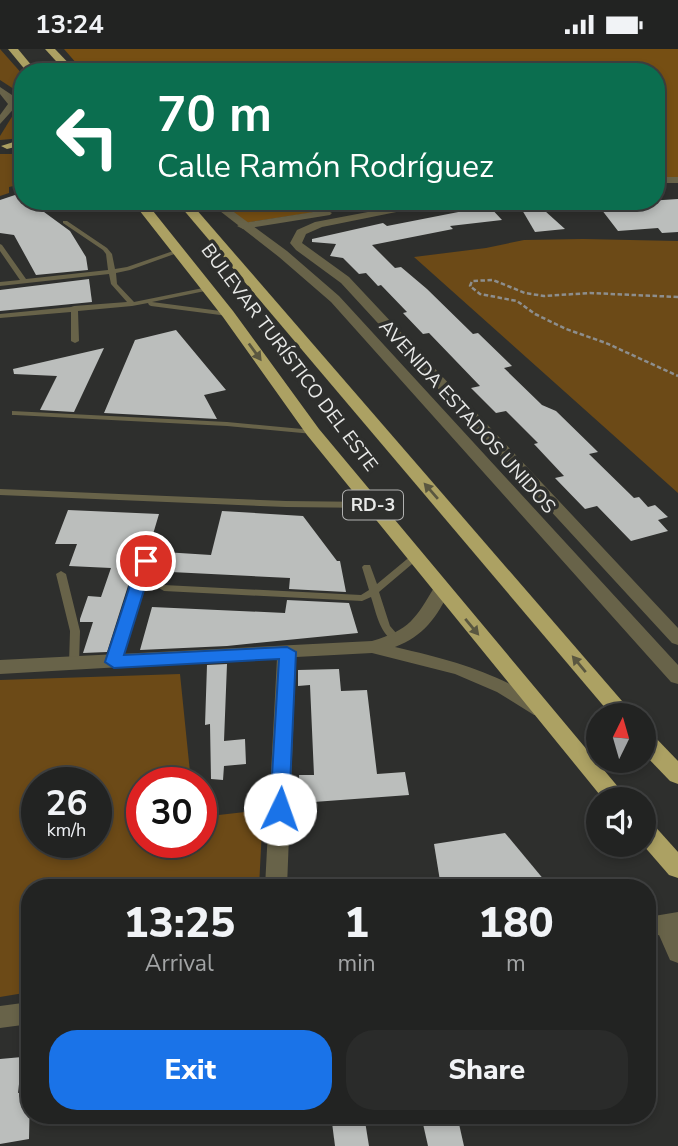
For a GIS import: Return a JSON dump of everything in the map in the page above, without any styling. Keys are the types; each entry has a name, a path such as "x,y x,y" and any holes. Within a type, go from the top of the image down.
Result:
{"highway":[{"path":"13,49 25,63"},
{"path":"50,49 63,63"},
{"name":"BULEVAR TURÍSTICO DEL ESTE","path":"145,210 228,314 313,432 441,590 607,787"},
{"name":"BULEVAR TURÍSTICO DEL ESTE","path":"190,210 613,703"},
{"path":"656,752 678,775"},
{"path":"656,843 678,868"}],"street":[{"path":"0,90 12,99 13,104 0,121"},
{"name":"AVENIDA ESTADOS UNIDOS","path":"223,210 283,254 335,299 678,677"},
{"path":"243,226 346,210"},
{"path":"396,210 319,224 301,232 296,243 345,280 678,639"},
{"path":"0,667 372,647 398,641 418,629 431,614 441,590"},
{"path":"372,647 460,669 504,687 544,712"},
{"path":"276,879 287,652"},
{"path":"664,924 678,953"},
{"path":"0,1017 21,1014"}],"lane":[{"path":"65,222 105,249 109,254 114,284 132,304"},
{"path":"0,246 24,281"},
{"path":"0,284 128,269 178,251"},
{"path":"0,316 144,303 208,289"},
{"path":"144,303 228,314"},
{"path":"74,309 75,341"},
{"path":"0,325 15,314"},
{"path":"15,413 227,423 313,432"},
{"path":"0,492 373,505"},
{"path":"164,588 362,598 374,592 415,557"},
{"path":"114,662 146,561"},
{"path":"367,566 385,627 398,641"},
{"path":"61,574 75,631 75,664"}],"path":[{"path":"678,297 590,293 544,296 484,279 472,281 470,286 481,293 517,300 535,314 566,330 606,343 678,376"}],"shaded area":[{"path":"0,49 14,65 14,89 0,80"},
{"path":"64,49 678,49 678,177 665,178 665,63 76,63"},
{"path":"14,113 14,139 0,140"},
{"path":"0,154 14,154 14,186 9,187 9,193 0,196"},
{"path":"230,210 330,210 244,223"},
{"path":"524,240 678,241 678,493 414,257 486,248"},
{"path":"180,674 189,767 126,767 126,858 217,858 217,815 263,810 259,879 21,879 21,994 0,997 0,680"}],"building":[{"path":"14,195 14,210 41,210 70,231 86,257 88,270 36,275 14,235 0,233 0,200"},
{"path":"678,199 678,232 662,233 658,228 618,231 602,210 665,210 665,200"},
{"path":"469,210 493,210 502,220 450,226 453,229 372,245 395,268 401,267 427,289 473,334 478,333 512,366 504,368 542,405 556,411 598,452 589,454 634,498 639,497 648,507 655,505 668,517 658,520 668,531 631,541 597,506 585,509 555,478 564,476 534,444 538,443 506,411 496,413 471,388 480,386 429,333 423,334 403,313 407,312 381,285 378,286 366,273 359,274 343,258 330,256 336,244 312,242 312,239 383,223 387,226"},
{"path":"522,210 544,210 565,229 535,232"},
{"path":"89,279 92,302 0,311 0,290"},
{"path":"176,330 226,390 204,395 217,419 104,413 135,340"},
{"path":"104,348 74,412 40,410 57,376 14,374 13,369"},
{"path":"68,510 159,514 148,551 211,555 222,511 303,516 337,561 340,561 346,592 289,589 290,578 151,571 153,560 145,556 138,560 133,570 107,652 83,653 93,622 80,622 80,619 88,596 101,597 111,568 69,566 77,544 55,544"},
{"path":"287,600 349,603 358,633 227,646 140,650 152,607 285,613"},
{"path":"227,664 224,741 245,739 246,764 224,766 223,780 217,780 217,767 211,767 210,724 205,725 207,665"},
{"path":"339,669 341,691 367,690 377,774 405,772 409,795 300,803 299,775 314,775 310,685 298,686 298,670"},
{"path":"505,833 543,879 440,879 434,844"},
{"path":"21,1057 18,1093 21,1092 21,1124 29,1124 29,1139 0,1144 0,1059"},
{"path":"332,1124 365,1124 369,1146 335,1146"},
{"path":"423,1124 459,1124 464,1146 428,1146"}],"route":[{"path":"146,561 114,662 287,652 280,809"}]}
